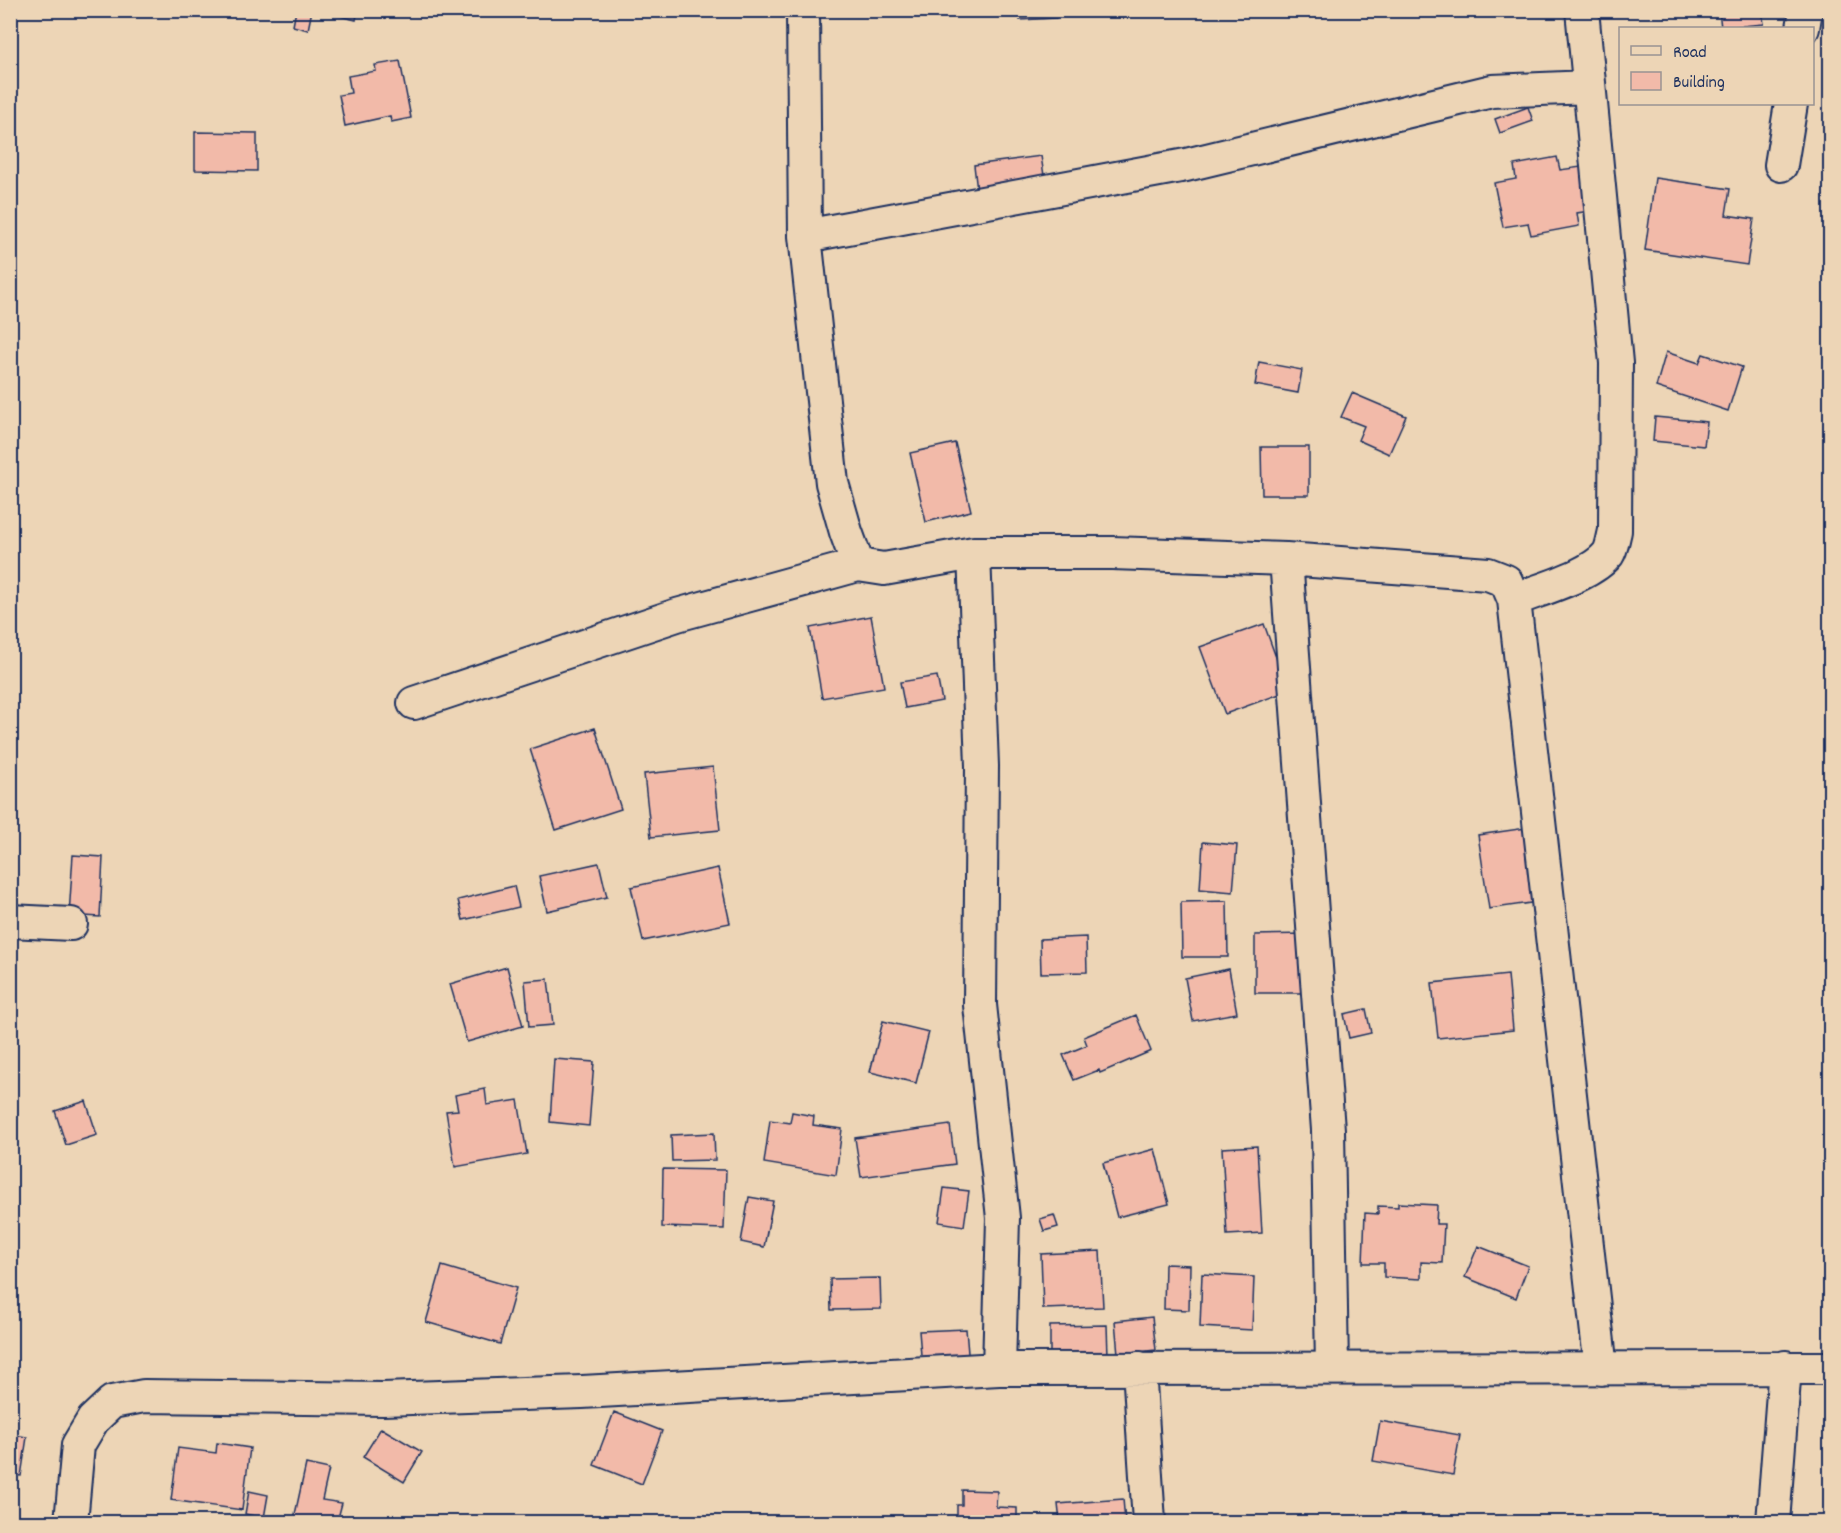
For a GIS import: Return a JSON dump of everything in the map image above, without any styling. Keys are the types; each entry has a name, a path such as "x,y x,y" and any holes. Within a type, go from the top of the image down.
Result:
{"street":[{"path":"803,10 805,236 832,483 858,564"},
{"path":"1514,600 1578,574 1596,564 1609,553 1615,531 1616,363 1582,10"},
{"path":"1803,27 1806,10"},
{"path":"805,236 1186,165 1492,91 1589,87"},
{"path":"1781,165 1791,105"},
{"path":"414,703 677,615 858,564 884,569 974,554 1112,553 1286,559 1488,574 1506,581 1514,600 1601,1369"},
{"path":"974,554 982,766 980,1005 1003,1218 999,1369"},
{"path":"1286,559 1328,1130 1332,1368"},
{"path":"10,921 71,924"},
{"path":"1773,1522 1785,1367"},
{"path":"1138,1368 1149,1522"},
{"path":"70,1522 78,1444 93,1420 111,1402 144,1396 383,1399 582,1392 999,1369 1830,1368"}],"building":[{"path":"296,10 312,10 308,30 293,26"},
{"path":"316,10 358,10 356,20"},
{"path":"1019,10 1056,10 1056,18 1020,20"},
{"path":"1719,10 1762,10 1764,24 1721,27"},
{"path":"400,61 411,118 391,122 390,116 345,126 339,95 351,93 348,76 376,71 375,65"},
{"path":"1528,107 1533,121 1500,133 1495,119"},
{"path":"195,132 257,133 257,171 195,170"},
{"path":"1041,156 1045,182 977,191 974,165"},
{"path":"1557,157 1560,170 1581,167 1590,211 1577,213 1579,226 1531,235 1528,223 1503,227 1494,183 1516,179 1514,165"},
{"path":"1655,178 1730,189 1726,215 1754,219 1747,265 1645,250"},
{"path":"1666,352 1699,363 1703,354 1742,367 1728,411 1656,387"},
{"path":"1259,362 1302,370 1298,393 1255,385"},
{"path":"1352,393 1406,416 1389,454 1358,440 1364,426 1341,417"},
{"path":"1655,417 1707,422 1704,446 1653,441"},
{"path":"955,443 971,511 926,522 910,453"},
{"path":"1261,447 1309,447 1309,495 1262,495"},
{"path":"871,616 884,687 822,698 810,628"},
{"path":"1264,624 1288,691 1225,714 1200,647"},
{"path":"937,676 942,701 905,708 900,682"},
{"path":"595,728 621,809 556,830 530,749"},
{"path":"713,767 720,830 651,837 644,774"},
{"path":"1526,828 1537,902 1489,909 1478,835"},
{"path":"1203,842 1237,845 1233,892 1200,889"},
{"path":"73,855 103,857 100,917 69,915"},
{"path":"599,863 607,897 547,911 539,876"},
{"path":"718,868 730,923 643,941 631,887"},
{"path":"514,886 519,907 463,920 458,900"},
{"path":"1227,901 1228,957 1182,957 1181,902"},
{"path":"1308,934 1309,993 1255,993 1255,935"},
{"path":"1086,937 1087,972 1041,973 1040,939"},
{"path":"507,967 523,1026 467,1042 450,984"},
{"path":"1229,969 1237,1013 1193,1021 1185,978"},
{"path":"1508,975 1513,1030 1438,1038 1432,983"},
{"path":"548,979 553,1025 529,1027 525,981"},
{"path":"1366,1009 1371,1033 1349,1038 1344,1014"},
{"path":"1136,1015 1151,1051 1100,1073 1099,1070 1074,1080 1063,1055 1087,1045 1084,1037"},
{"path":"883,1021 929,1032 916,1083 870,1072"},
{"path":"554,1059 594,1062 589,1126 550,1122"},
{"path":"485,1089 487,1105 518,1100 527,1154 455,1167 446,1111 458,1110 455,1095"},
{"path":"86,1101 97,1135 66,1145 55,1111"},
{"path":"792,1112 814,1116 813,1125 842,1129 836,1175 764,1163 770,1120 790,1123"},
{"path":"950,1125 955,1164 861,1177 855,1138"},
{"path":"714,1133 715,1160 672,1161 671,1135"},
{"path":"1257,1146 1262,1233 1227,1235 1222,1148"},
{"path":"1155,1149 1169,1204 1117,1217 1103,1163"},
{"path":"663,1169 726,1170 724,1229 662,1227"},
{"path":"944,1188 969,1191 964,1226 939,1222"},
{"path":"749,1197 773,1201 764,1247 741,1242"},
{"path":"1398,1203 1437,1205 1436,1224 1444,1224 1442,1263 1421,1262 1421,1279 1384,1277 1384,1263 1363,1263 1365,1213 1378,1214 1378,1206 1398,1207"},
{"path":"1054,1215 1058,1227 1044,1231 1040,1219"},
{"path":"1478,1246 1528,1266 1516,1298 1465,1277"},
{"path":"1100,1251 1103,1307 1043,1309 1041,1254"},
{"path":"1165,1264 1190,1265 1189,1310 1164,1309"},
{"path":"442,1266 516,1288 500,1344 426,1322"},
{"path":"1202,1274 1254,1277 1252,1330 1200,1327"},
{"path":"880,1278 881,1309 831,1310 830,1279"},
{"path":"1152,1317 1156,1350 1118,1354 1115,1321"},
{"path":"1107,1325 1108,1356 1050,1356 1050,1326"},
{"path":"966,1329 969,1365 922,1367 919,1331"},
{"path":"614,1412 662,1431 642,1484 594,1465"},
{"path":"1380,1421 1460,1435 1453,1475 1373,1461"},
{"path":"381,1428 422,1452 404,1482 363,1457"},
{"path":"10,1434 27,1437 21,1476 10,1475"},
{"path":"217,1443 250,1448 242,1510 171,1500 178,1448 216,1453"},
{"path":"306,1464 329,1469 322,1500 342,1503 337,1522 317,1520 310,1522 294,1519"},
{"path":"962,1490 997,1491 996,1507 1017,1508 1017,1522 957,1522 957,1505 962,1505"},
{"path":"249,1491 268,1495 264,1518 245,1514"},
{"path":"1123,1499 1125,1522 1060,1522 1058,1504"}]}
